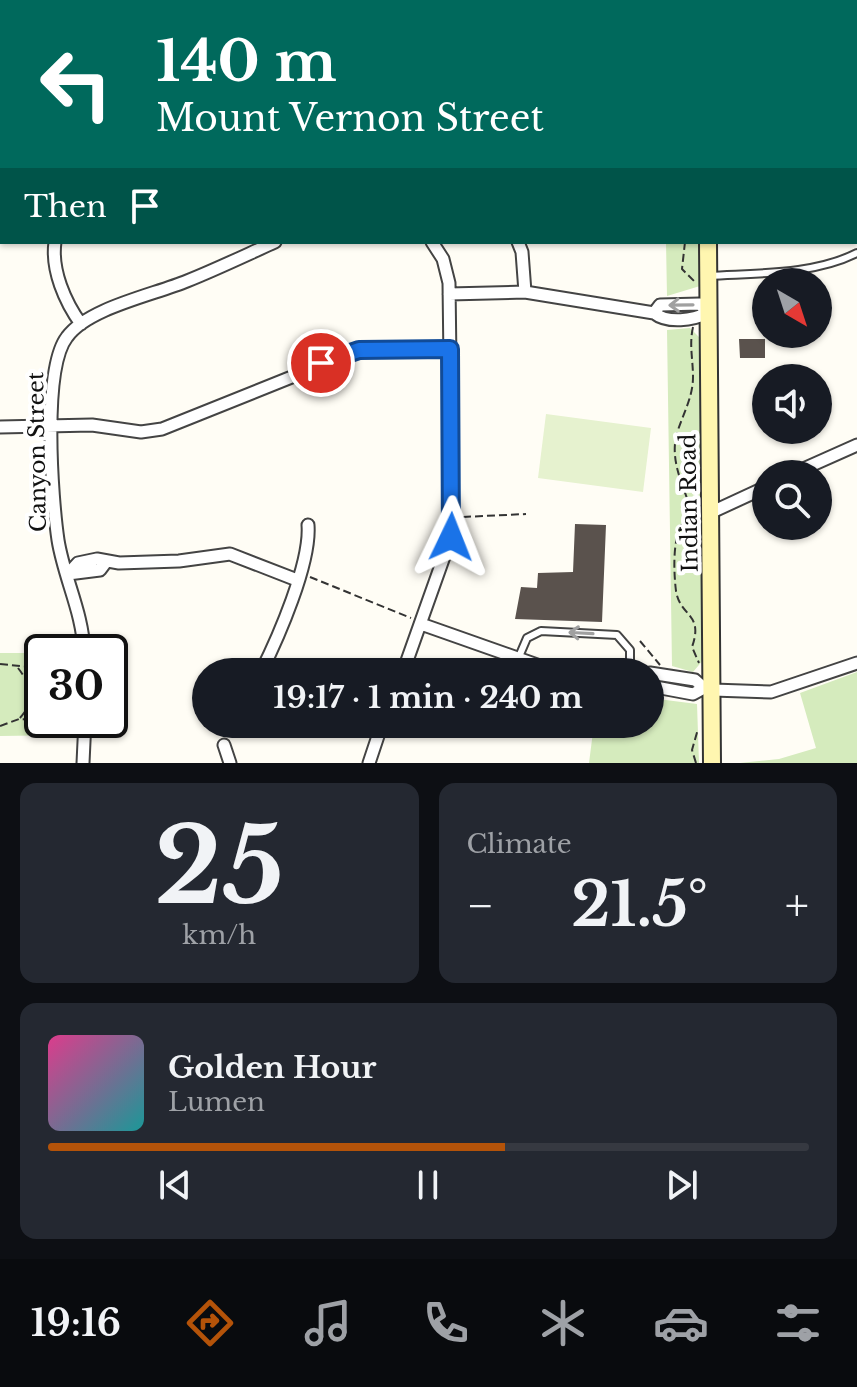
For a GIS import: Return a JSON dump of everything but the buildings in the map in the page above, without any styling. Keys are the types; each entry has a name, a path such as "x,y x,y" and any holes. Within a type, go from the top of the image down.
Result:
{"street":[{"path":"55,244 55,260 64,296 81,324 270,244"},
{"path":"408,658 451,537 449,294 447,271 433,244"},
{"path":"519,244 525,292"},
{"name":"Indian Road","path":"708,244 709,276 700,312 712,512 708,689 712,763"},
{"path":"449,294 525,292 654,313 661,318 700,312"},
{"name":"Canyon Street","path":"81,324 67,336 57,357 52,425 55,511 83,634"},
{"path":"0,427 92,425 141,432 162,429 359,350 450,349"},
{"path":"823,460 857,445"},
{"path":"712,512 752,493"},
{"path":"266,658 297,580 309,539 308,525"},
{"path":"68,574 100,570 106,562 179,561 230,554 297,580"},
{"path":"421,624 512,658"},
{"path":"664,689 693,694 708,689 771,692 857,663"},
{"path":"664,675 695,680 708,689"},
{"path":"83,763 84,738"},
{"path":"369,763 377,738"},
{"path":"224,745 230,763"}],"lane":[{"path":"709,276 812,267 841,261 857,253"},
{"path":"518,658 527,638 541,631 617,635 630,650 630,658"}],"path":[{"path":"684,244 680,262 682,269 699,288 700,312 690,343 693,377 685,418 675,439 677,474 689,504 677,536 675,587 678,598 696,624 692,647 703,668 708,689"},
{"path":"452,518 526,514"},
{"path":"297,580 309,577 406,614 421,624"},
{"path":"640,641 654,658"},
{"path":"0,664 24,668"},
{"path":"18,668 29,682 31,692 31,702 19,719"},
{"path":"0,726 24,719"},
{"path":"696,763 694,736 701,723"},
{"path":"224,745 226,738"}],"green space":[{"path":"666,244 700,244 700,286 667,296"},
{"path":"690,328 699,337 704,659 693,672 672,666 667,330"},
{"path":"546,414 651,428 643,492 538,478"},
{"path":"0,653 24,653 24,736 0,736"},
{"path":"857,672 857,763 740,763 779,759 816,748 800,693"},
{"path":"664,700 697,704 699,763 589,763 592,738 664,738"}],"route":[{"path":"321,363 359,350 450,349 451,537"}]}
